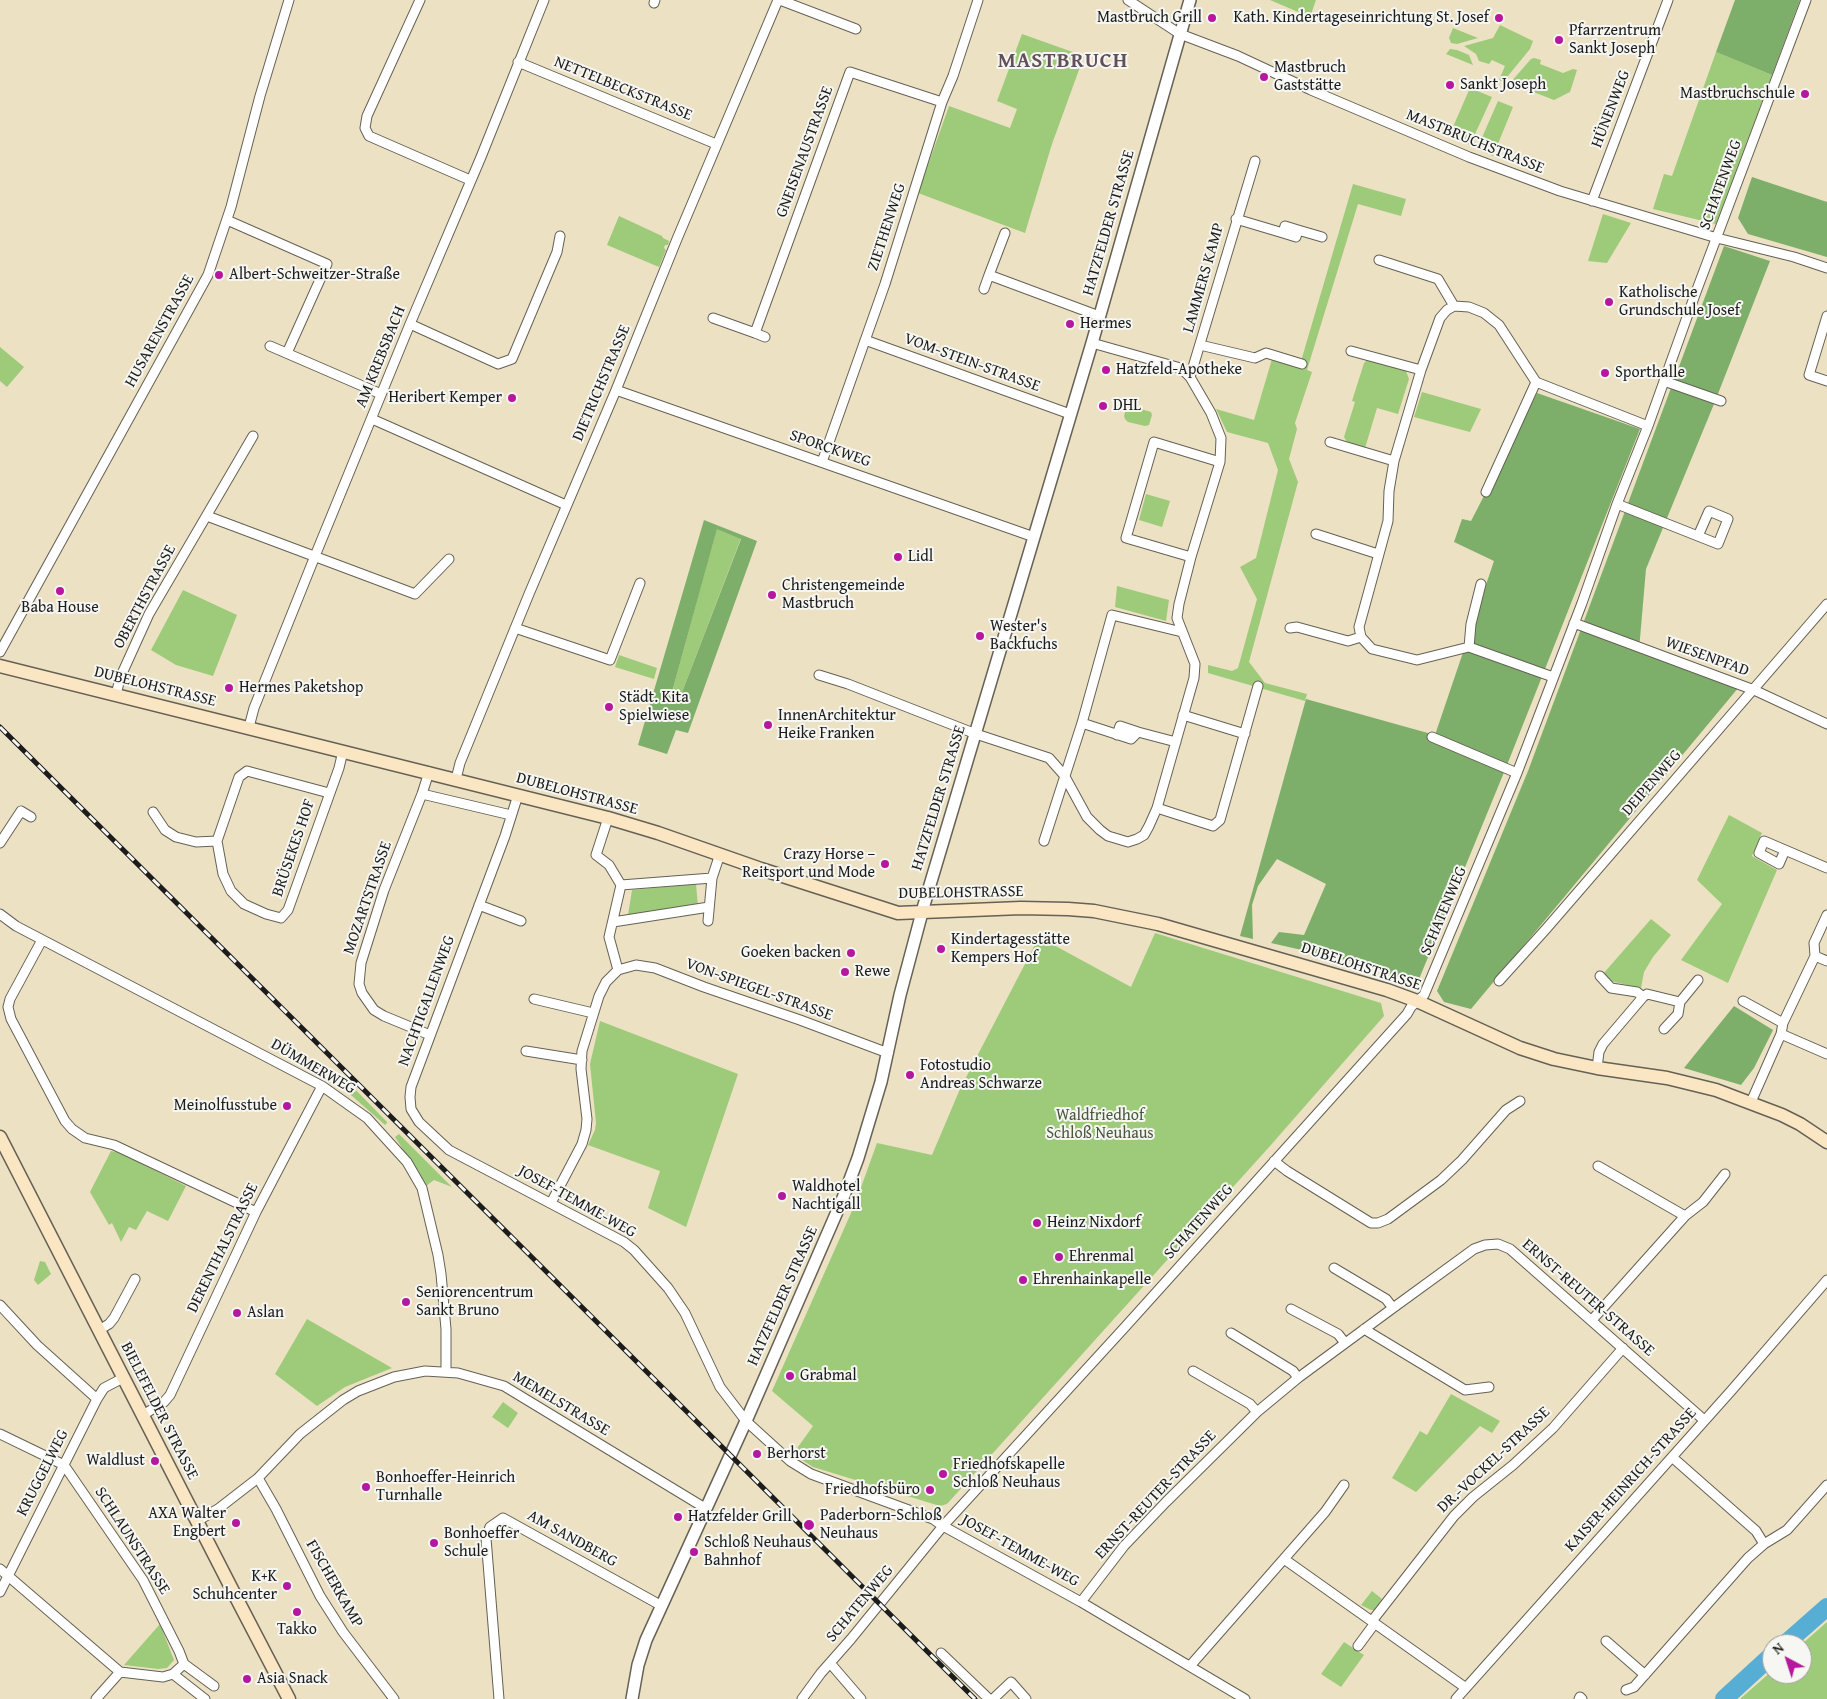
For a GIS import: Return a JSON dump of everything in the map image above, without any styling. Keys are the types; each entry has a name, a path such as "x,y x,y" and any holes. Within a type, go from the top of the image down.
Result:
{"main road":[{"name":"DUBELOHSTRASSE","path":"0,666 608,818 889,911 898,913 1036,908 1080,910 1117,915 1161,925 1388,990 1418,1001 1520,1048 1554,1059 1597,1068 1695,1083 1750,1102 1800,1124 1827,1142"},
{"name":"BIELEFELDER STRASSE","path":"0,1137 289,1699"}],"street":[{"name":"HUSARENSTRASSE","path":"0,652 208,274 227,220 260,96 289,0"},
{"path":"420,0 367,116 365,128 369,136 470,180"},
{"name":"AM KREBSBACH","path":"249,727 254,708 315,556 481,157 544,0"},
{"name":"DIETRICHSTRASSE","path":"456,779 460,763 566,505 616,390 716,144 779,0 856,29"},
{"name":"ZIETHENWEG","path":"822,462 884,284 942,102 953,76 978,0"},
{"name":"MASTBRUCHSTRASSE","path":"1128,0 1180,34 1238,56 1311,90 1469,157 1592,201 1717,238 1794,257 1827,268"},
{"name":"HATZFELDER STRASSE","path":"632,1699 638,1665 646,1640 746,1421 844,1198 872,1111 888,1053 900,995 922,911 1092,343 1190,0"},
{"name":"HÜNENWEG","path":"1592,201 1668,0"},
{"name":"SCHATENWEG","path":"802,1699 943,1526 1408,1014 1411,1007 1426,991 1517,773 1806,0"},
{"name":"NETTELBECKSTRASSE","path":"518,62 716,144"},
{"name":"GNEISENAUSTRASSE","path":"755,333 850,72 942,102"},
{"name":"LAMMERS KAMP","path":"1190,377 1255,161"},
{"name":"LAMMERS KAMP","path":"1236,219 1282,233 1285,226 1322,237"},
{"path":"227,220 327,264 287,353"},
{"path":"984,289 1005,233"},
{"path":"410,324 498,364 512,358 557,252 560,236"},
{"path":"1379,260 1438,279 1454,306"},
{"path":"989,275 1099,316"},
{"path":"1553,677 1470,647 1417,660 1372,650 1361,637 1359,627 1388,521 1389,491 1394,461 1421,370 1440,318 1447,310 1454,306 1469,307 1492,318 1499,325 1536,382 1648,426"},
{"path":"1827,316 1810,375 1827,381"},
{"path":"713,318 765,337"},
{"name":"VOM-STEIN-STRASSE","path":"864,340 1070,414"},
{"path":"819,675 848,684 976,734 1049,758 1064,775 1087,817 1108,836 1128,842 1144,835 1156,808 1194,678 1195,664 1177,618 1191,557 1220,462 1221,434 1190,377 1177,366 1092,343"},
{"name":"LAMMERS KAMP","path":"1200,345 1255,358 1266,353 1302,364"},
{"path":"270,346 382,394"},
{"path":"1818,348 1827,351"},
{"path":"1351,350 1421,370"},
{"path":"1664,381 1721,402"},
{"path":"1486,492 1536,382"},
{"name":"SPORCKWEG","path":"616,390 1034,537"},
{"path":"372,419 566,505"},
{"name":"OBERTHSTRASSE","path":"116,695 120,678 145,623 253,436"},
{"path":"1191,557 1126,538 1154,442 1220,462"},
{"path":"1330,442 1394,461"},
{"path":"1617,504 1698,536"},
{"path":"207,516 415,594 449,559"},
{"path":"1316,534 1378,554"},
{"path":"515,628 610,660 640,584"},
{"path":"1470,647 1471,624 1481,584"},
{"name":"DEIPENWEG","path":"1499,981 1827,604"},
{"path":"1044,841 1082,723 1112,615 1182,632"},
{"name":"WIESENPFAD","path":"1574,623 1754,690 1827,724"},
{"path":"1290,628 1297,627 1348,642 1361,637"},
{"path":"1156,808 1213,826 1220,820 1258,686"},
{"path":"1183,716 1245,734"},
{"path":"1082,723 1131,739 1138,732 1176,742"},
{"path":"1432,737 1517,773"},
{"name":"BRÜSEKES HOF","path":"330,793 247,771 239,777 217,840 220,865 231,891 244,904 266,914 281,918 288,910 330,793 343,751"},
{"name":"MOZARTSTRASSE","path":"429,772 384,890 361,963 359,984 362,993 374,1010 430,1035"},
{"path":"422,794 511,815"},
{"name":"NACHTIGALLENWEG","path":"411,1109 410,1097 412,1087 518,795"},
{"path":"0,843 21,811 31,817"},
{"path":"153,812 165,830 176,837 196,842 217,840"},
{"path":"551,1203 582,1144 586,1130 582,1051 599,996 606,982 618,970 609,937 621,885 609,865 596,856 608,818"},
{"path":"1785,850 1827,868"},
{"path":"708,920 712,878 720,854"},
{"path":"621,885 712,878"},
{"path":"479,905 521,920"},
{"path":"613,922 709,907"},
{"name":"DÜMMERWEG","path":"0,914 16,926 42,940 322,1086 367,1118 407,1162 422,1188 441,1274 446,1329 446,1372"},
{"path":"1750,1102 1781,1034 1783,1023 1816,956 1814,943 1827,915"},
{"path":"42,940 10,999 8,1007 11,1018 65,1121 72,1129 85,1138 114,1146 256,1212"},
{"path":"1816,956 1827,961"},
{"name":"VON-SPIEGEL-STRASSE","path":"618,970 636,965 655,968 888,1053"},
{"path":"1600,976 1611,988 1638,992 1643,998"},
{"path":"1664,1029 1678,1014 1680,1002 1698,980"},
{"path":"1597,1068 1599,1052 1603,1044 1647,994 1680,1002"},
{"path":"534,999 593,1013"},
{"path":"1742,1001 1783,1023"},
{"path":"1781,1034 1827,1054"},
{"path":"526,1051 582,1060"},
{"name":"DERENTHALSTRASSE","path":"143,1415 164,1402 170,1395 256,1212 322,1086"},
{"path":"1274,1161 1286,1171 1371,1223 1378,1223 1388,1219 1441,1180 1462,1160 1506,1110 1520,1101"},
{"name":"JOSEF-TEMME-WEG","path":"411,1109 419,1122 450,1150 624,1242 634,1250 668,1288 685,1313 720,1386 746,1421 790,1461 811,1474 933,1519 1081,1602 1245,1699"},
{"path":"1598,1166 1685,1216"},
{"path":"1592,1320 1685,1216 1703,1202 1725,1174"},
{"name":"ERNST-REUTER-STRASSE","path":"1081,1602 1124,1546 1257,1412 1298,1378 1364,1329 1474,1249 1485,1245 1498,1244 1510,1249 1704,1420"},
{"path":"1334,1268 1386,1299 1393,1308"},
{"path":"99,1330 114,1318 135,1279"},
{"name":"KAISER-HEINRICH-STRASSE","path":"1456,1699 1779,1337 1827,1280"},
{"path":"0,1306 37,1345 97,1399"},
{"path":"1291,1309 1338,1334 1345,1343"},
{"path":"1364,1329 1465,1390 1489,1387"},
{"path":"1231,1333 1293,1371 1298,1378"},
{"name":"DR.-VOCKEL-STRASSE","path":"1358,1646 1373,1622 1454,1516 1473,1496 1513,1465 1553,1428 1623,1348"},
{"name":"MEMELSTRASSE","path":"197,1522 218,1509 258,1478 300,1434 325,1413 358,1391 394,1377 425,1371 477,1377 504,1386 705,1508"},
{"path":"1193,1371 1250,1404 1257,1412"},
{"name":"KRUGGELWEG","path":"0,1592 97,1399 104,1388 123,1378"},
{"path":"0,1434 64,1465"},
{"path":"1672,1457 1756,1532 1764,1544"},
{"name":"SCHLAUNSTRASSE","path":"64,1465 143,1580 184,1664"},
{"name":"FISCHERKAMP","path":"258,1478 320,1596 343,1632 394,1699"},
{"path":"1190,1666 1324,1512 1344,1485"},
{"path":"1626,1690 1634,1687 1748,1558 1764,1544 1787,1530 1827,1485"},
{"name":"AM SANDBERG","path":"499,1699 486,1538 490,1527 503,1518 662,1606"},
{"path":"1284,1558 1466,1688"},
{"path":"0,1569 120,1672 163,1676 173,1674 184,1664 214,1686"},
{"path":"1606,1641 1645,1675"},
{"path":"941,1653 991,1699 1011,1682 1026,1699"},
{"path":"830,1663 861,1699"},
{"path":"96,1699 120,1672"},
{"path":"173,1674 205,1699"}],"green space":[{"path":"1270,0 1316,0 1310,17"},
{"path":"1735,0 1800,0 1772,75 1716,52"},
{"path":"1500,25 1533,41 1530,49 1503,82 1499,80 1505,66 1492,60 1489,64 1479,61 1476,54 1464,46 1493,38"},
{"path":"1453,28 1478,38 1457,44 1451,43 1449,38"},
{"path":"1022,34 1084,56 1052,144 1025,233 918,193 949,106 1010,128 1017,109 997,101"},
{"path":"1450,49 1469,55 1473,65 1446,54"},
{"path":"1716,52 1772,75 1716,224 1653,209 1664,174 1672,176"},
{"path":"1534,58 1541,60 1540,64 1563,73 1573,69 1577,70 1570,92 1554,100 1510,83"},
{"path":"1470,88 1492,97 1470,145 1449,136"},
{"path":"1498,101 1513,107 1493,156 1477,149"},
{"path":"1752,177 1827,202 1827,257 1748,234 1738,218"},
{"path":"1353,184 1406,199 1401,216 1358,204 1307,370 1312,372 1295,423 1297,429 1289,459 1298,482 1249,662 1265,683 1307,694 1305,701 1208,673 1208,665 1232,671 1238,668 1257,599 1240,567 1256,558 1278,470 1268,443 1227,432 1216,409 1254,420 1272,359 1299,368"},
{"path":"1603,214 1631,223 1607,263 1588,261"},
{"path":"619,216 669,241 668,245 665,245 664,248 666,250 659,267 607,245"},
{"path":"1724,246 1770,261 1646,569 1639,650 1739,687 1471,1009 1444,1002 1437,991 1528,771"},
{"path":"0,347 24,367 7,387 0,381"},
{"path":"1367,360 1406,371 1409,379 1398,414 1377,408 1365,448 1347,442 1344,437 1355,402 1352,401 1364,363"},
{"path":"1422,392 1481,409 1470,432 1414,417"},
{"path":"1537,393 1640,429 1507,765 1417,984 1359,963 1271,943 1279,932 1304,935 1326,884 1277,859 1258,886 1252,905 1253,939 1240,936 1306,699 1435,735 1494,561 1454,542 1462,519 1471,521"},
{"path":"1130,406 1151,412 1149,425 1145,426 1128,422 1125,419 1126,409"},
{"path":"1146,494 1170,501 1162,527 1139,520"},
{"path":"704,520 757,541 688,733 676,730 667,754 638,745","holes":["717,529 741,539 681,695 672,692"]},
{"path":"717,528 741,538 681,695 672,692"},
{"path":"1117,586 1169,600 1166,621 1115,607"},
{"path":"183,590 237,615 213,676 176,665 151,650"},
{"path":"619,655 657,668 654,679 615,667"},
{"path":"1729,815 1762,833 1752,856 1777,870 1728,983 1681,960 1722,904 1697,880"},
{"path":"696,884 698,907 628,915 632,890"},
{"path":"1651,919 1671,935 1653,957 1644,972 1641,988 1610,981 1603,974"},
{"name":"Waldfriedhof Schloß Neuhaus","path":"1155,933 1381,1003 1384,1016 1270,1146 947,1504 940,1506 813,1467 793,1454 813,1426 772,1391 855,1204 877,1143 932,1155 960,1089 1039,937 1131,987"},
{"path":"1734,1006 1773,1030 1754,1068 1741,1085 1684,1068"},
{"path":"600,1021 738,1074 686,1227 648,1208 660,1171 588,1145 596,1123 590,1064"},
{"path":"347,1081 387,1122 385,1125 343,1088"},
{"path":"399,1134 452,1187 434,1180 426,1186 395,1137"},
{"path":"111,1151 121,1153 186,1186 168,1221 147,1211 136,1230 129,1227 121,1242 112,1223 109,1225 90,1192"},
{"path":"40,1261 45,1262 51,1274 38,1285 34,1280"},
{"path":"307,1319 392,1368 345,1387 317,1406 275,1374"},
{"path":"1451,1394 1500,1421 1492,1433 1480,1426 1416,1492 1392,1478 1420,1431 1427,1435"},
{"path":"503,1402 518,1413 508,1428 492,1417"},
{"path":"1372,1591 1382,1599 1374,1610 1361,1605"},
{"path":"1827,1622 1827,1699 1740,1699 1762,1680 1762,1684 1812,1684 1812,1635"},
{"path":"160,1624 174,1660 167,1668 158,1669 124,1665"},
{"path":"1344,1642 1364,1655 1341,1687 1321,1674"}],"waterway":[{"path":"1796,1634 1827,1607"},
{"path":"1724,1699 1762,1664"}],"railway":[{"path":"0,727 975,1699"}],"place":[{"name":"Mastbruch Grill","path":"1212,18"},
{"name":"Kath. Kindertageseinrichtung St. Josef","path":"1499,18"},
{"name":"Pfarrzentrum Sankt Joseph","path":"1559,40"},
{"name":"Mastbruch Gaststätte","path":"1264,77"},
{"name":"Sankt Joseph","path":"1450,85"},
{"name":"Mastbruchschule","path":"1805,94"},
{"name":"Albert-Schweitzer-Straße","path":"219,275"},
{"name":"Katholische Grundschule Josef","path":"1609,302"},
{"name":"Hermes","path":"1070,324"},
{"name":"Hatzfeld-Apotheke","path":"1106,370"},
{"name":"Sporthalle","path":"1605,373"},
{"name":"Heribert Kemper","path":"512,398"},
{"name":"DHL","path":"1103,406"},
{"name":"Lidl","path":"898,557"},
{"name":"Baba House","path":"60,591"},
{"name":"Christengemeinde Mastbruch","path":"772,595"},
{"name":"Wester's Backfuchs","path":"980,636"},
{"name":"Hermes Paketshop","path":"229,688"},
{"name":"Städt. Kita Spielwiese","path":"609,707"},
{"name":"InnenArchitektur Heike Franken","path":"768,725"},
{"name":"Crazy Horse – Reitsport und Mode","path":"885,864"},
{"name":"Kindertagesstätte Kempers Hof","path":"941,949"},
{"name":"Goeken backen","path":"851,953"},
{"name":"Rewe","path":"845,972"},
{"name":"Fotostudio Andreas Schwarze","path":"910,1075"},
{"name":"Meinolfusstube","path":"287,1106"},
{"name":"Waldhotel Nachtigall","path":"782,1196"},
{"name":"Heinz Nixdorf","path":"1037,1223"},
{"name":"Ehrenmal","path":"1059,1257"},
{"name":"Ehrenhainkapelle","path":"1023,1280"},
{"name":"Seniorencentrum Sankt Bruno","path":"406,1302"},
{"name":"Aslan","path":"237,1313"},
{"name":"Grabmal","path":"790,1376"},
{"name":"Berhorst","path":"757,1454"},
{"name":"Waldlust","path":"155,1461"},
{"name":"Friedhofskapelle Schloß Neuhaus","path":"943,1474"},
{"name":"Bonhoeffer-Heinrich Turnhalle","path":"366,1487"},
{"name":"Friedhofsbüro","path":"930,1490"},
{"name":"Hatzfelder Grill","path":"678,1517"},
{"name":"AXA Walter Engbert","path":"236,1523"},
{"name":"Paderborn-Schloß Neuhaus","path":"809,1525"},
{"name":"Bonhoeffer Schule","path":"434,1543"},
{"name":"Schloß Neuhaus Bahnhof","path":"694,1552"},
{"name":"K+K Schuhcenter","path":"287,1586"},
{"name":"Takko","path":"297,1612"},
{"name":"Asia Snack","path":"247,1679"}],"district":[{"name":"MASTBRUCH","path":"1063,62"}]}
